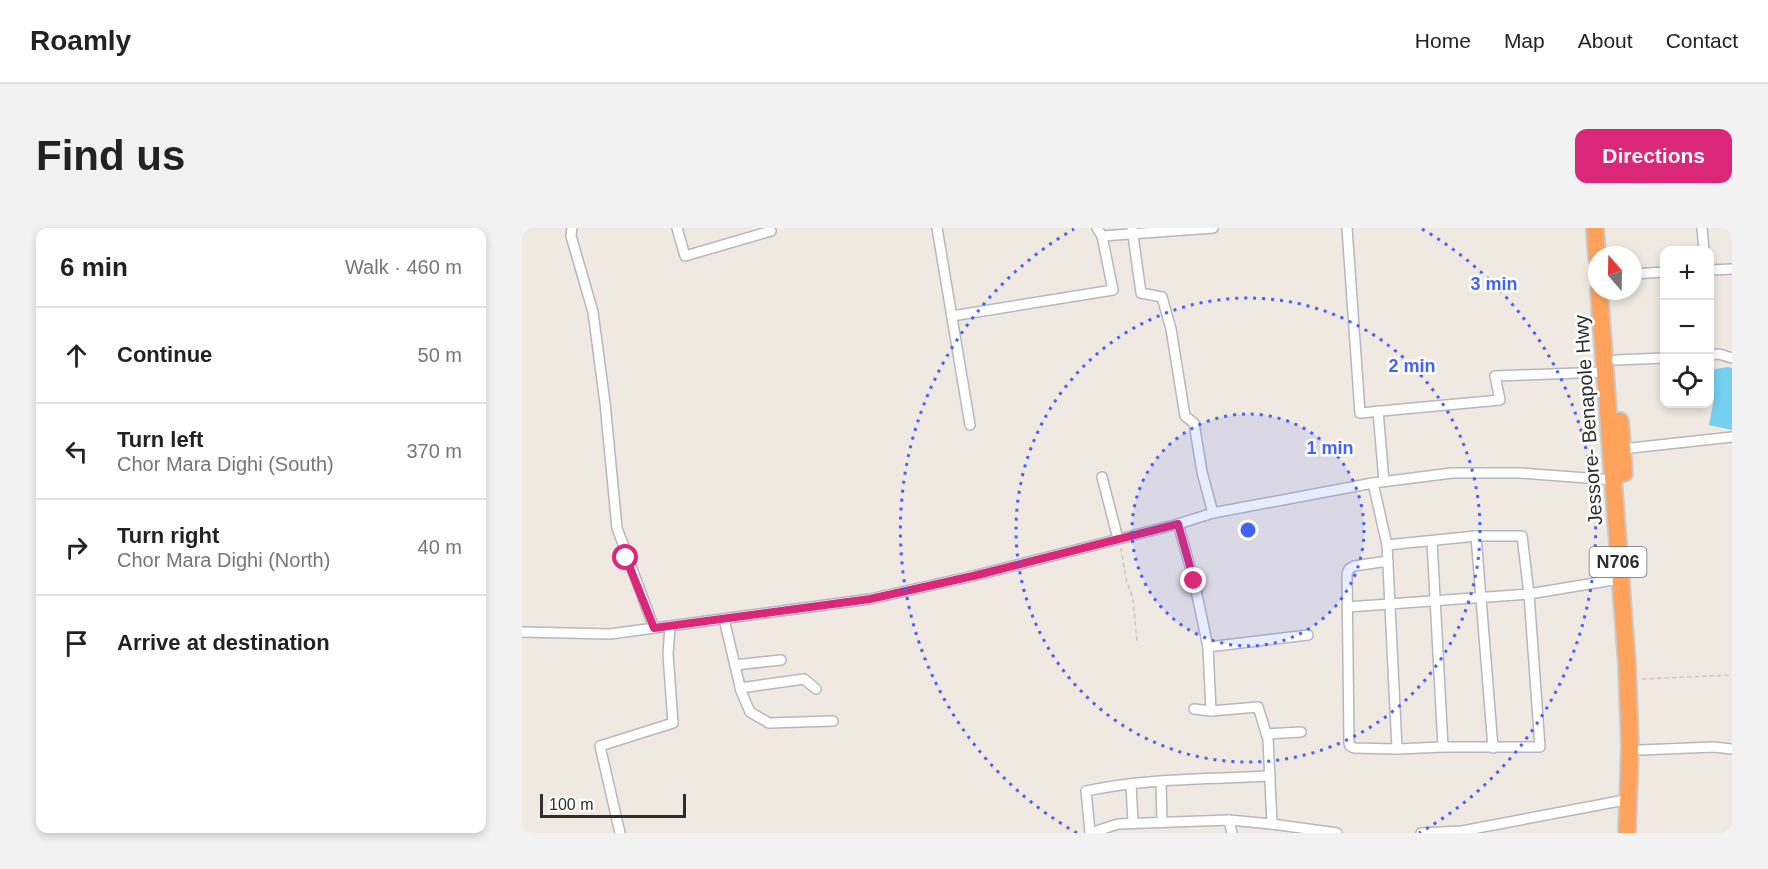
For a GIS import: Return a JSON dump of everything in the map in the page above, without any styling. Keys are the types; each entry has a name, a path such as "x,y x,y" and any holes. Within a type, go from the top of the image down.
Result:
{"highway":[{"path":"1595,228 1596,246"},
{"path":"1606,228 1607,246"},
{"name":"Jessore- Benapole Hwy","path":"1600,300 1622,448 1629,582 1638,680 1641,750 1636,833"},
{"name":"Jessore- Benapole Hwy","path":"1611,300 1613,480 1627,665 1630,745 1630,799 1627,833"}],"street":[{"path":"572,228 571,236 593,312 605,403 616,528 654,628"},
{"path":"677,228 685,256 771,231"},
{"path":"937,228 970,425"},
{"path":"952,316 1113,290 1100,232 1213,228"},
{"path":"1347,228 1360,413 1500,400 1495,376 1610,366 1660,359"},
{"path":"1702,228 1704,246"},
{"path":"1132,231 1141,293 1162,297 1171,329 1185,416 1194,423 1202,472 1213,513"},
{"path":"1714,270 1732,269"},
{"path":"1642,273 1660,272"},
{"path":"1714,355 1732,358"},
{"path":"1378,411 1383,481"},
{"path":"1622,448 1732,437"},
{"path":"522,632 610,634 870,599 973,576 1213,513 1383,481 1452,473 1520,473 1613,480"},
{"path":"1102,477 1118,539"},
{"path":"1373,483 1387,544 1397,749"},
{"path":"1178,524 1194,581 1208,647 1211,711"},
{"path":"1387,544 1476,536 1522,536 1529,594 1540,747 1397,749 1350,746 1348,569 1388,561"},
{"path":"1476,536 1493,748"},
{"path":"1432,541 1443,747"},
{"path":"1347,607 1529,594 1619,579"},
{"path":"724,619 740,688 750,712 769,723 833,721"},
{"path":"620,833 600,746 673,723 668,654 670,627"},
{"path":"1208,647 1308,635"},
{"path":"735,665 781,660"},
{"path":"740,688 804,679 816,689"},
{"path":"1194,709 1211,711 1258,707 1266,734 1272,824"},
{"path":"1266,734 1301,732"},
{"path":"1641,750 1713,747 1732,749"},
{"path":"1270,776 1215,777 1113,785 1086,790 1090,833 1133,823 1229,820 1272,824 1284,830 1337,833"},
{"path":"1161,782 1162,822"},
{"path":"1131,784 1133,823"},
{"path":"1421,833 1462,831 1630,799"},
{"path":"1229,820 1232,833"}],"path":[{"path":"1118,539 1124,559 1126,579 1133,599 1137,641"},
{"path":"1638,680 1732,675"}],"water":[{"path":"1732,368 1732,430 1709,425 1714,408 1714,369"}],"route":[{"path":"626,558 654,628 870,599 973,576 1178,524 1194,581"}]}
